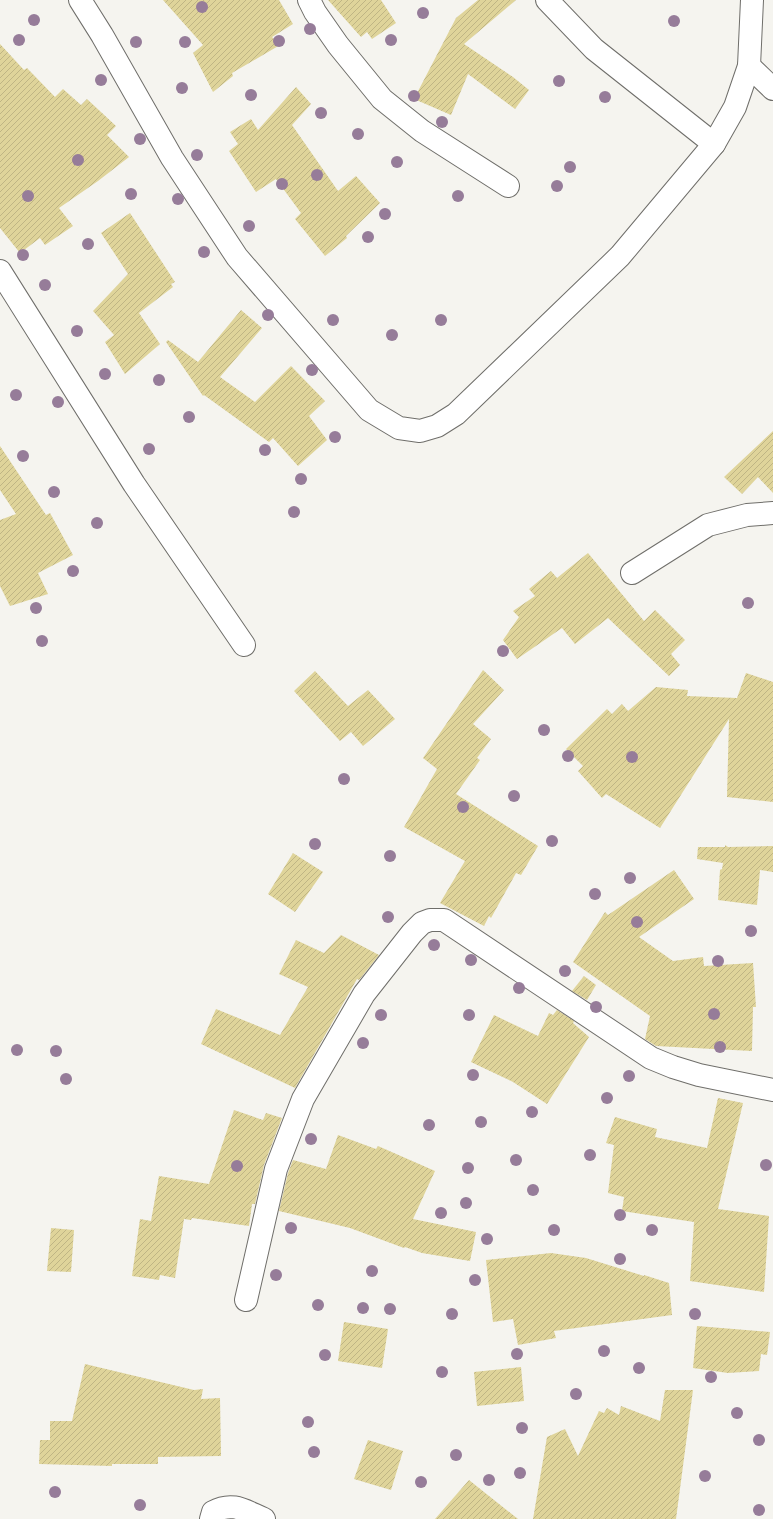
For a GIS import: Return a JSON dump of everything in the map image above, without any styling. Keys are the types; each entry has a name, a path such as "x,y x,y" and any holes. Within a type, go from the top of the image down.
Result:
{"street":[{"path":"80,0 102,35 172,158 237,257 369,410 399,428 420,431 437,426 456,414 620,256 714,144 735,107 750,66 752,0"},
{"path":"309,0 315,12 338,45 382,100 422,131 508,186"},
{"path":"547,0 594,49 714,144"},
{"path":"750,66 773,89"},
{"path":"0,271 134,484 244,645"},
{"path":"632,573 708,525 746,515 773,513"},
{"path":"246,1300 276,1169 303,1099 364,994 412,933 422,923 430,920 444,920 651,1058 699,1076 773,1090"},
{"path":"211,1519 213,1512 222,1507 232,1506 264,1519"}],"building":[{"path":"163,0 279,0 293,24 272,37 280,45 232,73 233,76 213,92 193,53 203,45"},
{"path":"328,0 381,0 396,23 372,39 367,32 361,37"},
{"path":"478,0 516,0 464,44 513,77 529,90 515,109 468,74 451,115 414,99 456,18"},
{"path":"0,44 24,70 27,68 55,97 63,89 81,105 87,99 116,126 107,135 129,157 59,208 73,226 45,245 40,238 20,253 0,228"},
{"path":"296,87 311,104 292,125 338,191 356,176 380,203 346,236 347,238 325,256 295,219 301,213 276,179 256,192 229,151 238,144 230,132 251,119 258,130"},
{"path":"130,213 175,282 171,284 173,287 139,313 160,344 125,374 105,342 114,335 93,311 128,274 101,233"},
{"path":"241,310 262,328 220,377 255,402 291,366 325,401 309,416 327,440 298,466 273,438 269,442 204,395 203,396 166,342 168,340 198,362"},
{"path":"773,431 773,493 758,477 742,494 724,477"},
{"path":"0,446 46,515 50,513 73,555 38,573 48,594 10,606 0,586 0,520 16,514 0,490"},
{"path":"588,553 644,621 655,610 685,640 671,654 680,665 669,676 608,618 575,644 562,628 517,659 503,640 519,617 513,611 535,596 529,589 551,571 557,578"},
{"path":"483,670 504,690 473,724 491,739 477,758 480,760 456,794 538,846 521,875 516,873 491,918 489,916 484,926 440,903 465,861 404,827 437,769 423,758"},
{"path":"315,671 348,706 368,690 395,719 363,746 351,732 340,741 294,691"},
{"path":"746,673 773,682 773,802 727,797 729,719 660,828 606,794 602,798 578,771 583,766 566,749 607,709 612,714 622,704 628,711 656,687 688,690 687,696 737,698"},
{"path":"725,845 728,847 773,846 773,872 760,870 757,905 718,900 720,870 722,869 723,863 697,859 698,847 725,847"},
{"path":"293,853 323,872 295,912 268,894"},
{"path":"674,870 694,899 639,937 673,961 703,957 704,966 753,963 756,1007 753,1007 752,1051 656,1046 645,1039 650,1016 573,962 605,912 608,915"},
{"path":"341,935 379,955 359,980 357,979 295,1088 201,1044 216,1009 280,1035 308,987 279,974 296,940 324,953"},
{"path":"584,976 596,985 587,1000 572,991"},
{"path":"557,1010 574,1021 573,1023 589,1037 547,1104 513,1082 471,1062 494,1015 538,1036 549,1013 553,1015"},
{"path":"718,1098 743,1103 718,1209 769,1216 764,1292 690,1281 694,1222 622,1211 624,1197 608,1193 614,1145 606,1143 615,1117 657,1129 655,1137 707,1148"},
{"path":"234,1110 263,1120 266,1113 282,1118 264,1165 255,1204 252,1204 249,1226 192,1218 191,1220 184,1219 175,1278 160,1275 159,1280 132,1276 140,1219 151,1221 159,1176 209,1184"},
{"path":"338,1135 376,1149 378,1146 435,1171 413,1219 476,1232 470,1261 422,1253 350,1228 279,1211 288,1173 293,1160 326,1169"},
{"path":"51,1228 74,1230 71,1272 47,1271"},
{"path":"551,1253 586,1258 669,1283 672,1315 554,1331 556,1338 518,1345 513,1319 493,1322 486,1260"},
{"path":"344,1322 388,1329 382,1368 338,1361"},
{"path":"697,1326 770,1332 767,1355 761,1354 759,1371 728,1373 693,1368"},
{"path":"85,1364 194,1390 203,1389 201,1399 220,1398 221,1456 158,1457 158,1464 112,1464 112,1466 39,1464 40,1440 50,1440 50,1421 72,1421"},
{"path":"521,1367 524,1401 477,1406 474,1372"},
{"path":"665,1390 693,1390 676,1519 533,1519 547,1437 565,1429 578,1456 599,1411 604,1413 607,1408 619,1415 621,1406 660,1421"},
{"path":"368,1440 403,1451 391,1490 354,1479"},
{"path":"469,1480 518,1519 435,1519"}]}
